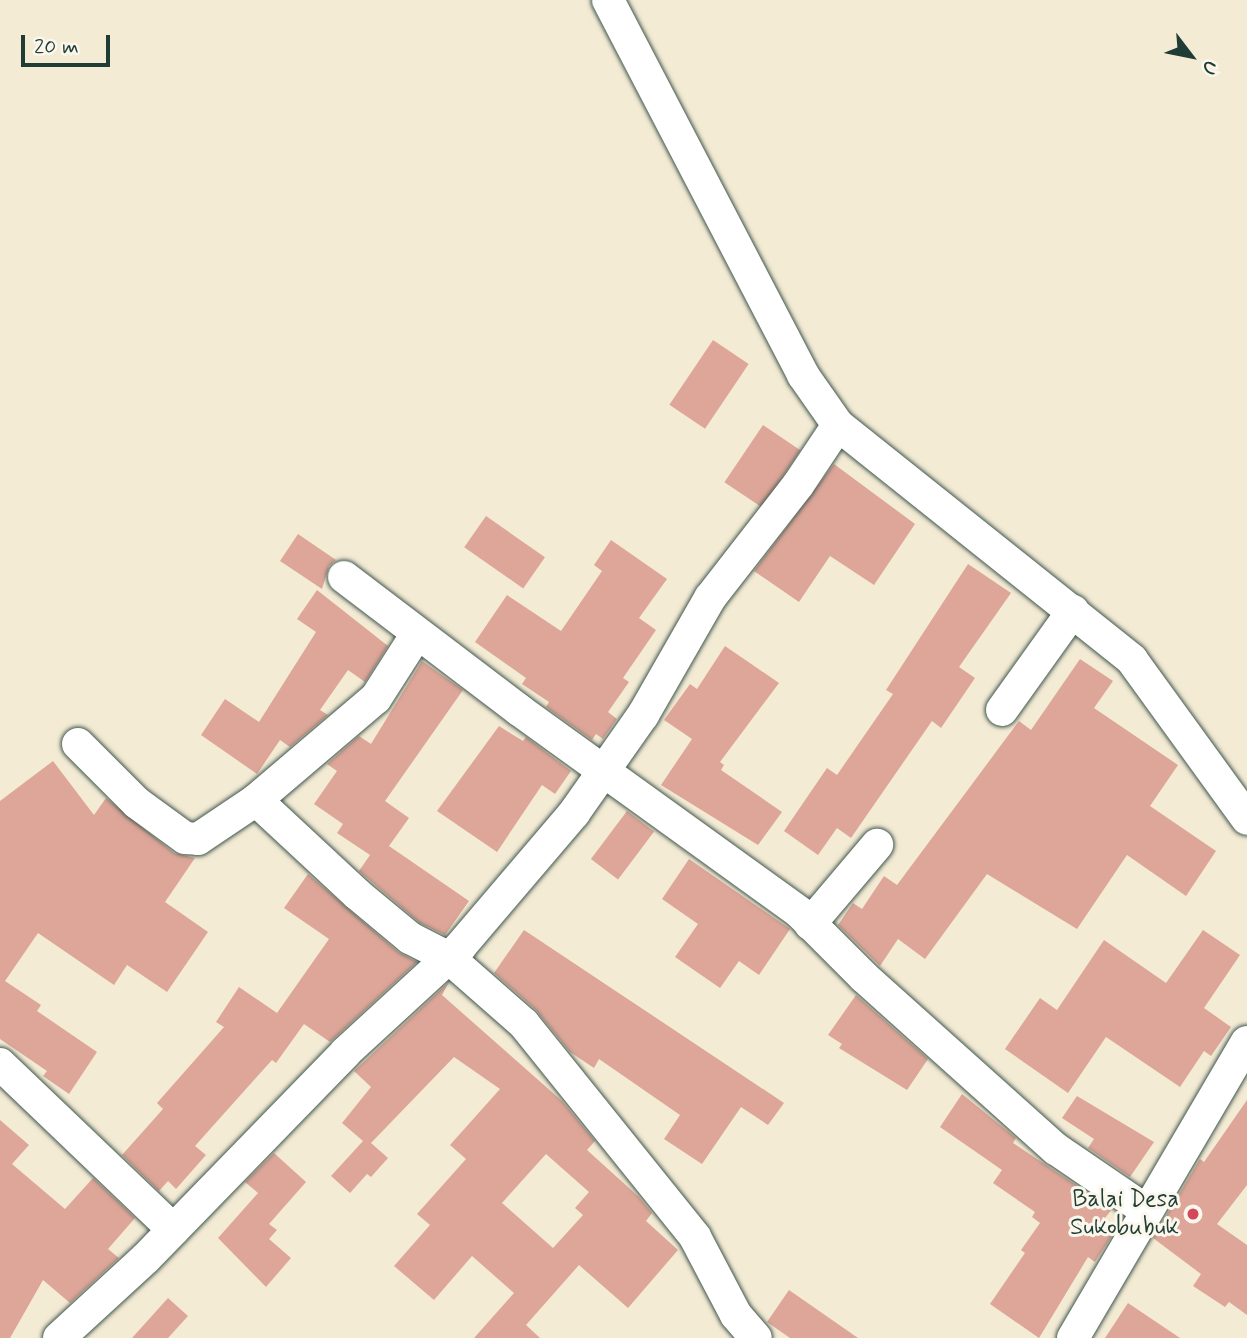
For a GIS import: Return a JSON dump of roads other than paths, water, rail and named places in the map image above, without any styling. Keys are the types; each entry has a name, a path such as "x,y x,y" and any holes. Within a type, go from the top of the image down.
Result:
{"street":[{"path":"608,0 803,375 838,425 1132,660 1247,819"},
{"path":"59,1338 174,1230 346,1052 449,958 574,813 643,715 710,598 798,485 838,425"},
{"path":"344,577 417,634 810,924 1056,1149 1147,1211"},
{"path":"1002,710 1073,611"},
{"path":"78,744 137,803 185,838 198,839 256,800 376,698 417,634"},
{"path":"256,800 357,894 410,938 449,958 537,1039 695,1237 736,1315 756,1338"},
{"path":"810,924 877,845"},
{"path":"1073,1338 1247,1042"},
{"path":"0,1064 174,1230"}],"place":[{"name":"Balai Desa Sukobubuk","path":"1193,1214"}]}
